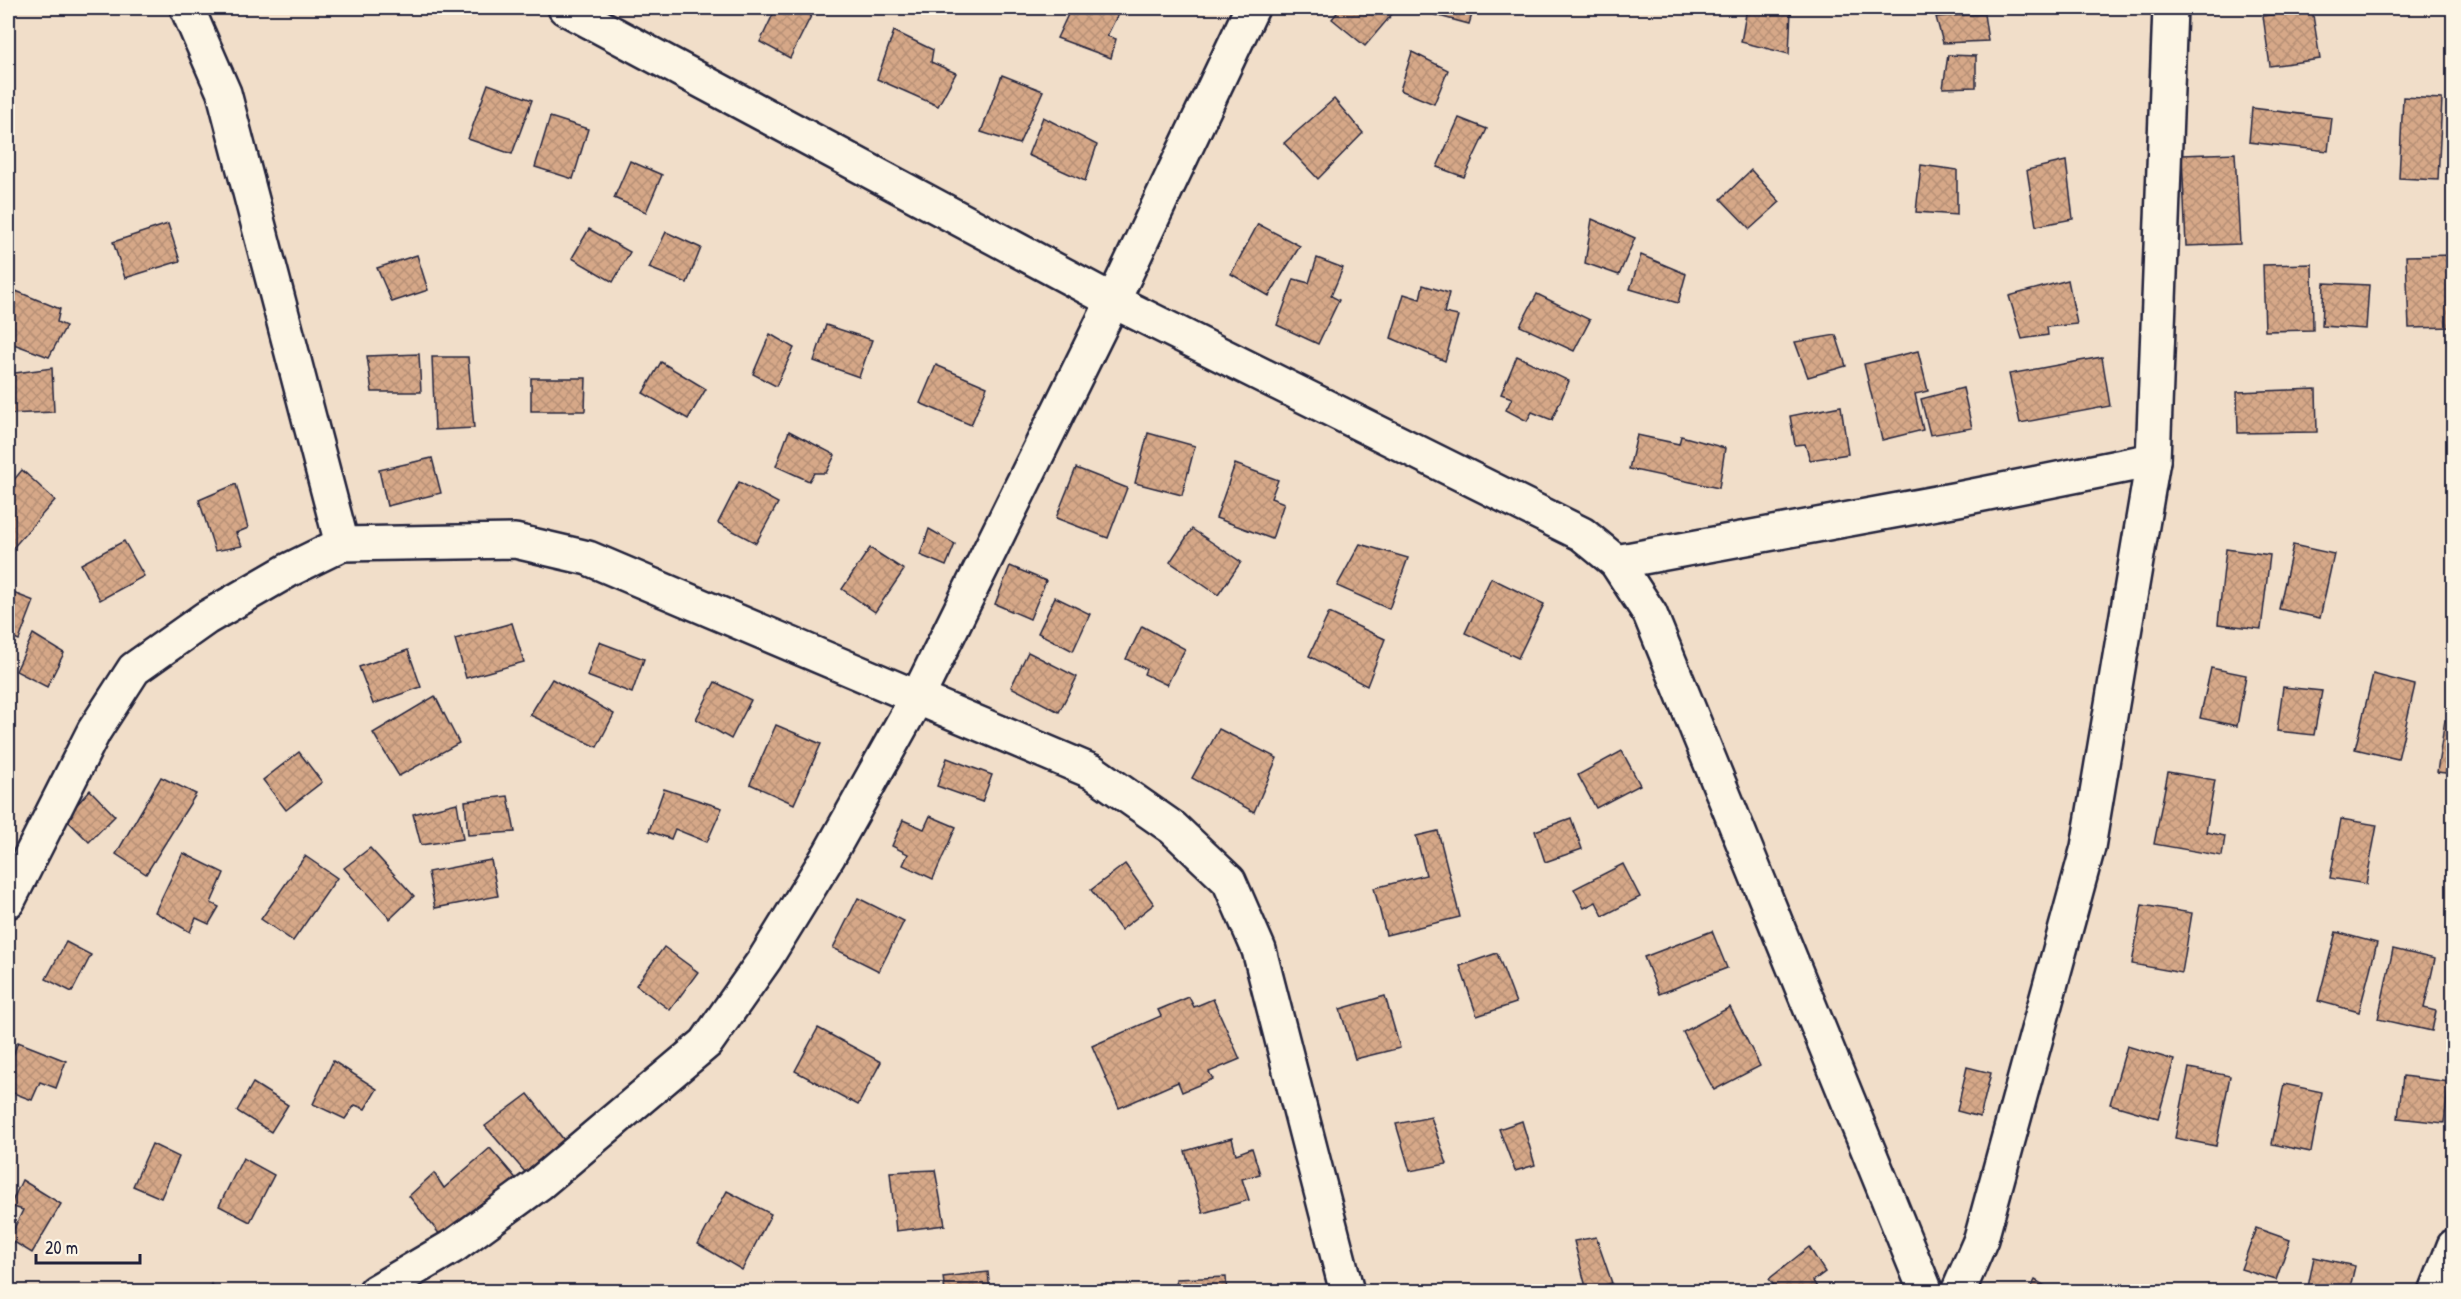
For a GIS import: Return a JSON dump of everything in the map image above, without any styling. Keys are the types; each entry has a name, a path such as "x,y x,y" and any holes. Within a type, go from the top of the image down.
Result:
{"street":[{"path":"187,8 224,93 342,544"},
{"path":"565,8 1113,301 1582,534 1616,562 1650,614 1926,1292"},
{"path":"375,1292 454,1245 540,1183 706,1043 765,959 829,855 918,696 1113,301 1252,8"},
{"path":"1958,1292 1981,1239 2088,847 2153,460 2170,8"},
{"path":"1616,562 1958,499 2153,460"},
{"path":"8,901 94,731 134,669 206,618 289,570 342,544 514,541 588,558 1093,772 1173,828 1229,881 1259,950 1347,1292"},
{"path":"2436,1292 2454,1246"}],"building":[{"path":"776,8 815,8 790,58 760,42"},
{"path":"1071,8 1121,8 1107,36 1116,39 1111,58 1057,38"},
{"path":"1341,8 1388,8 1394,12 1365,46 1332,19"},
{"path":"1437,8 1474,8 1469,24 1435,15"},
{"path":"1747,8 1791,10 1789,54 1741,42"},
{"path":"2312,9 2320,59 2270,66 2263,16"},
{"path":"1984,14 1988,41 1943,43 1936,17"},
{"path":"894,31 933,50 931,62 956,73 938,106 877,79"},
{"path":"1412,52 1448,70 1434,104 1400,90"},
{"path":"1948,55 1976,56 1976,87 1943,88"},
{"path":"1002,75 1043,91 1019,144 981,132"},
{"path":"488,84 532,100 512,154 468,139"},
{"path":"2403,97 2442,99 2438,180 2399,178"},
{"path":"1334,99 1363,133 1318,179 1284,143"},
{"path":"2252,108 2332,118 2328,151 2249,142"},
{"path":"550,117 588,129 573,179 535,167"},
{"path":"1043,117 1097,145 1085,181 1028,155"},
{"path":"1459,118 1487,129 1464,177 1437,167"},
{"path":"2235,153 2240,244 2186,246 2182,155"},
{"path":"630,161 662,175 646,212 614,198"},
{"path":"2066,161 2073,219 2036,226 2027,170"},
{"path":"1921,165 1957,170 1957,215 1916,212"},
{"path":"1751,170 1780,202 1750,229 1721,199"},
{"path":"1592,219 1635,238 1619,275 1585,263"},
{"path":"168,224 180,261 125,278 113,242"},
{"path":"1258,224 1300,246 1269,296 1231,274"},
{"path":"589,229 630,252 613,282 572,258"},
{"path":"666,232 701,248 687,283 649,268"},
{"path":"417,255 428,290 392,302 377,268"},
{"path":"1641,255 1686,274 1678,303 1630,289"},
{"path":"2454,255 2454,327 2409,328 2406,256"},
{"path":"1317,258 1343,268 1331,296 1339,300 1318,344 1277,325 1294,279 1309,283"},
{"path":"2312,264 2313,330 2265,331 2263,265"},
{"path":"2068,280 2077,324 2047,327 2048,335 2022,339 2009,296"},
{"path":"2324,283 2369,285 2366,329 2322,326"},
{"path":"1423,285 1449,293 1444,313 1458,316 1445,361 1391,338 1404,294 1420,299"},
{"path":"16,291 60,309 57,322 66,326 49,357 8,342 8,320"},
{"path":"1537,294 1590,320 1574,351 1520,326"},
{"path":"826,325 872,340 859,377 814,361"},
{"path":"770,334 794,348 776,386 753,374"},
{"path":"1836,335 1846,366 1808,377 1795,342"},
{"path":"1918,351 1928,391 1915,394 1923,430 1882,440 1864,364"},
{"path":"419,354 421,392 372,392 367,356"},
{"path":"1517,356 1569,381 1552,420 1532,412 1527,421 1506,410 1512,398 1501,394"},
{"path":"432,357 468,357 474,428 435,430"},
{"path":"2102,357 2110,406 2020,423 2009,374"},
{"path":"661,362 706,389 688,419 643,393"},
{"path":"936,365 987,387 971,425 920,403"},
{"path":"52,368 54,412 8,414 8,374"},
{"path":"531,378 586,378 585,411 531,411"},
{"path":"1963,388 1972,428 1930,435 1921,399"},
{"path":"2316,389 2317,432 2238,433 2237,392"},
{"path":"1841,406 1848,454 1810,460 1805,444 1795,445 1790,416"},
{"path":"789,431 835,455 826,473 814,473 809,481 776,466"},
{"path":"1148,433 1195,446 1182,495 1135,483"},
{"path":"1637,435 1679,444 1681,436 1725,448 1719,488 1629,469"},
{"path":"432,458 441,493 387,506 379,470"},
{"path":"1235,464 1278,480 1271,498 1284,503 1272,539 1216,518"},
{"path":"1076,468 1127,488 1108,538 1056,518"},
{"path":"22,470 55,500 12,549 8,545 8,487"},
{"path":"739,482 778,503 756,543 718,523"},
{"path":"236,484 248,528 236,533 242,546 215,551 199,500"},
{"path":"929,529 955,544 946,566 920,555"},
{"path":"1192,529 1241,562 1218,595 1170,562"},
{"path":"124,541 144,576 100,600 81,564"},
{"path":"1360,544 1408,558 1389,609 1337,586"},
{"path":"2293,545 2334,554 2320,618 2279,609"},
{"path":"870,548 904,570 875,612 842,589"},
{"path":"2226,549 2270,555 2261,629 2218,624"},
{"path":"1010,566 1046,581 1030,619 995,604"},
{"path":"1491,578 1544,604 1518,658 1465,633"},
{"path":"8,591 34,601 19,640 8,635"},
{"path":"1055,597 1090,614 1073,651 1038,633"},
{"path":"1329,613 1385,639 1367,686 1309,656"},
{"path":"512,623 524,662 466,678 455,639"},
{"path":"1142,626 1185,649 1167,685 1144,674 1146,669 1126,659"},
{"path":"33,634 64,653 47,687 16,671"},
{"path":"599,642 644,659 632,693 587,676"},
{"path":"408,650 421,687 373,704 359,667"},
{"path":"1028,652 1077,677 1059,712 1011,687"},
{"path":"2211,668 2246,675 2237,726 2200,718"},
{"path":"2373,674 2415,685 2398,759 2355,749"},
{"path":"552,679 614,714 597,747 530,715"},
{"path":"715,682 751,700 731,739 696,719"},
{"path":"2283,687 2322,691 2314,735 2277,731"},
{"path":"435,696 459,743 399,776 373,733"},
{"path":"2445,720 2454,722 2454,774 2437,772"},
{"path":"776,725 821,744 794,804 750,784"},
{"path":"1219,729 1277,758 1254,812 1192,778"},
{"path":"1622,751 1640,785 1596,808 1578,775"},
{"path":"299,752 322,782 286,810 263,780"},
{"path":"947,758 992,775 982,802 937,786"},
{"path":"2168,772 2215,780 2206,832 2225,836 2222,856 2154,844"},
{"path":"161,777 196,794 146,874 116,854"},
{"path":"664,789 722,808 707,842 675,829 671,839 649,831"},
{"path":"90,790 115,816 89,842 65,818"},
{"path":"508,796 515,832 468,835 465,801"},
{"path":"457,803 463,839 421,845 413,814"},
{"path":"930,816 956,827 933,879 903,865 908,854 892,846 903,820 924,829"},
{"path":"1571,818 1582,849 1545,862 1535,831"},
{"path":"2341,819 2377,825 2366,884 2330,878"},
{"path":"1438,831 1460,917 1386,935 1374,888 1426,875 1416,836"},
{"path":"370,848 414,896 390,919 344,868"},
{"path":"183,853 224,873 211,903 219,907 209,924 196,918 190,932 155,912"},
{"path":"305,856 337,878 293,941 261,919"},
{"path":"491,860 498,896 435,908 428,872"},
{"path":"1125,864 1154,904 1121,930 1091,890"},
{"path":"1623,864 1640,897 1603,916 1596,902 1584,908 1574,889"},
{"path":"858,898 904,921 879,971 833,948"},
{"path":"2142,905 2192,913 2182,973 2132,964"},
{"path":"1712,931 1727,968 1659,994 1644,957"},
{"path":"2336,932 2377,943 2359,1012 2318,1001"},
{"path":"66,942 91,955 72,992 46,979"},
{"path":"664,947 698,972 670,1010 636,985"},
{"path":"2393,949 2435,959 2424,1008 2436,1011 2432,1031 2378,1019"},
{"path":"1497,953 1516,1003 1477,1016 1460,966"},
{"path":"1385,996 1400,1048 1355,1059 1340,1009"},
{"path":"1189,997 1194,1007 1213,999 1240,1059 1209,1072 1213,1079 1182,1092 1178,1082 1119,1108 1092,1046 1161,1016 1158,1010"},
{"path":"1730,1007 1760,1066 1714,1090 1683,1032"},
{"path":"818,1028 881,1062 858,1105 795,1071"},
{"path":"18,1042 66,1061 56,1088 40,1082 32,1100 8,1091 8,1068"},
{"path":"2127,1046 2174,1060 2158,1118 2110,1104"},
{"path":"333,1061 377,1089 365,1109 355,1105 345,1119 313,1104"},
{"path":"1967,1067 1991,1073 1980,1117 1957,1111"},
{"path":"2189,1068 2230,1076 2216,1146 2175,1138"},
{"path":"2403,1076 2449,1082 2444,1123 2398,1118"},
{"path":"253,1083 288,1105 271,1132 237,1111"},
{"path":"2284,1084 2322,1092 2311,1152 2272,1144"},
{"path":"528,1094 564,1140 525,1172 485,1126"},
{"path":"1431,1117 1447,1164 1410,1171 1396,1124"},
{"path":"1522,1121 1535,1165 1515,1171 1499,1129"},
{"path":"1232,1138 1236,1154 1252,1148 1260,1174 1242,1179 1249,1200 1203,1213 1185,1151"},
{"path":"152,1144 179,1157 161,1198 133,1186"},
{"path":"490,1148 519,1182 445,1241 409,1196 434,1173 444,1188"},
{"path":"243,1158 274,1175 250,1222 219,1206"},
{"path":"935,1170 945,1225 896,1231 890,1172"},
{"path":"22,1180 61,1204 32,1253 9,1239 23,1210 10,1206"},
{"path":"727,1191 771,1214 742,1270 698,1244"},
{"path":"2256,1228 2290,1240 2276,1280 2241,1269"},
{"path":"1596,1237 1612,1283 1587,1291 1574,1241"},
{"path":"1809,1247 1825,1272 1813,1281 1818,1289 1815,1292 1779,1292 1769,1279"},
{"path":"2314,1257 2355,1266 2349,1292 2307,1292"},
{"path":"988,1272 990,1292 945,1292 943,1277"},
{"path":"1226,1277 1227,1292 1177,1292 1176,1279"},
{"path":"2035,1280 2055,1292 2029,1292"},
{"path":"211,1284 223,1292 206,1292"},
{"path":"1488,1287 1488,1292 1452,1292 1451,1289"}]}
